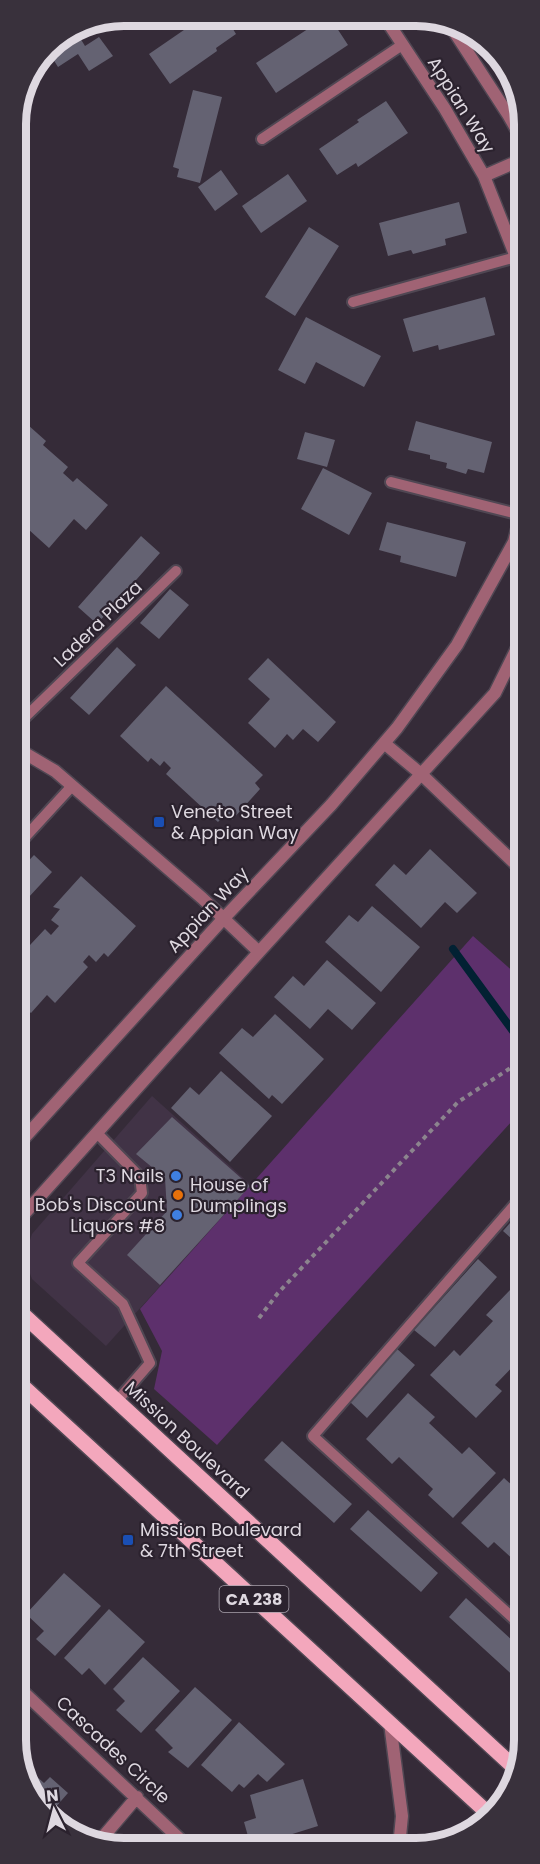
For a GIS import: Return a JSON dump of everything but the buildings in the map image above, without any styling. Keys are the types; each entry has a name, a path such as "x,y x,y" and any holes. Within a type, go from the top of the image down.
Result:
{"main road":[{"name":"Mission Boulevard","path":"26,1318 511,1765"},
{"name":"CA 238","path":"26,1389 485,1810"}],"street":[{"name":"Appian Way","path":"390,26 445,109 484,176 514,252"},
{"name":"Appian Way","path":"456,35 514,125"},
{"path":"484,176 514,163"},
{"name":"Appian Way","path":"26,1136 224,918 331,806 397,728 457,645 514,542"},
{"path":"26,1212 258,952 495,693 514,654"},
{"path":"384,743 421,774 514,862"},
{"path":"26,754 55,771 224,918 258,952"},
{"name":"Cascades Circle","path":"26,1694 179,1838"},
{"path":"390,1723 402,1816 400,1838"},
{"path":"103,1837 137,1797"}],"lane":[{"path":"262,139 402,45"},
{"path":"353,302 514,258"},
{"path":"391,482 514,508"},
{"name":"Ladera Plaza","path":"26,716 176,572"},
{"path":"26,836 72,786"},
{"path":"97,1133 140,1178 142,1193 78,1263 123,1304 150,1363 117,1401"},
{"path":"514,1205 313,1436 514,1619"}],"path":[{"path":"259,1317 278,1293 458,1102 514,1065"}],"shaded area":[{"path":"473,936 514,972 514,1119 217,1445 154,1389 162,1351 140,1309"},
{"path":"152,1096 251,1185 106,1346 32,1279 26,1263 26,1252 32,1234"}],"waterway":[{"path":"453,949 514,1033"}],"place":[{"name":"Veneto Street & Appian Way","path":"159,822"},
{"name":"T3 Nails","path":"176,1176"},
{"name":"House of Dumplings","path":"178,1195"},
{"name":"Bob's Discount Liquors #8","path":"177,1215"},
{"name":"Mission Boulevard & 7th Street","path":"128,1540"}]}
